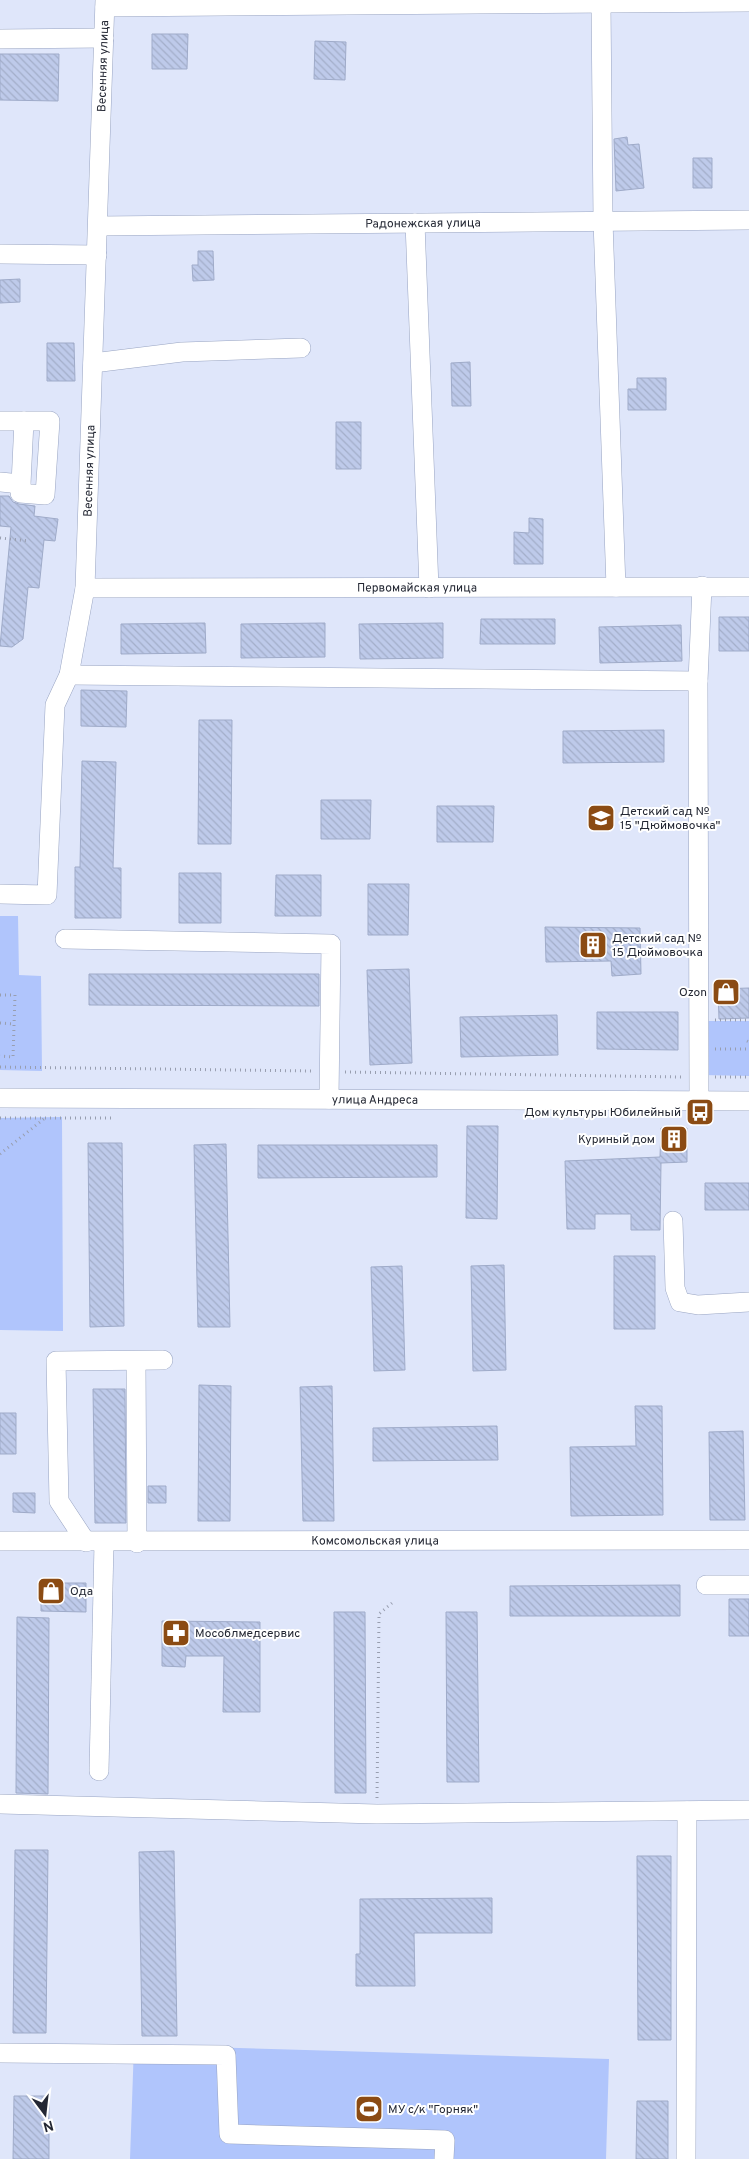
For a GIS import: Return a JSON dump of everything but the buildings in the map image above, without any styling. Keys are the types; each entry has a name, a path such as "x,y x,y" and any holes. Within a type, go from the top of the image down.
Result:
{"street":[{"name":"Весенняя улица","path":"0,894 46,895 55,705 69,675 85,588 105,4 414,2 600,4 749,2"},
{"path":"600,4 603,221 616,587"},
{"path":"0,39 104,38"},
{"name":"Радонежская улица","path":"98,226 749,220"},
{"path":"415,223 429,588"},
{"path":"0,254 97,255"},
{"path":"93,363 182,352 301,348"},
{"path":"0,421 24,421 50,421 46,495 20,493 24,421"},
{"path":"0,482 21,484"},
{"path":"699,1101 698,681 702,586"},
{"name":"Первомайская улица","path":"85,588 749,587"},
{"path":"69,675 698,681"},
{"path":"65,939 331,944 331,1071 329,1099"},
{"name":"улица Андреса","path":"0,1098 749,1101"},
{"path":"673,1222 675,1288 680,1302 698,1305 749,1302"},
{"path":"99,1771 95,1542 58,1501 56,1362 163,1360"},
{"path":"136,1361 137,1543"},
{"name":"Комсомольская улица","path":"0,1541 137,1543 749,1540"},
{"path":"706,1585 749,1584"},
{"path":"0,1804 377,1814 749,1810"},
{"path":"686,2159 687,1811"},
{"path":"0,2053 226,2055 229,2134 445,2140 444,2159"}],"path":[{"path":"0,538 29,541"},
{"path":"0,995 15,995 13,1057 0,1056"},
{"path":"699,1020 749,1020"},
{"path":"0,1023 14,1024"},
{"path":"714,1050 749,1049"},
{"path":"0,1066 749,1077"},
{"path":"0,1154 45,1118"},
{"path":"377,1814 379,1614 392,1603"}],"shaded area":[{"path":"0,916 18,916 19,975 41,976 42,1071 0,1070"},
{"path":"702,1021 749,1021 749,1076 703,1075"},
{"path":"62,1117 63,1331 0,1330 0,1118"},
{"name":"МУ с/к \"Горняк\"","path":"134,2045 609,2059 606,2159 130,2159"}],"place":[{"name":"Детский сад № 15 \"Дюймовочка\"","path":"601,818"},
{"name":"Детский сад № 15 Дюймовочка","path":"593,945"},
{"name":"Ozon","path":"726,992"},
{"name":"Дом культуры Юбилейный","path":"700,1112"},
{"name":"Куриный дом","path":"674,1139"},
{"name":"Ода","path":"51,1591"},
{"name":"Мособлмедсервис","path":"176,1633"},
{"name":"МУ с/к \"Горняк\"","path":"369,2109"}]}
